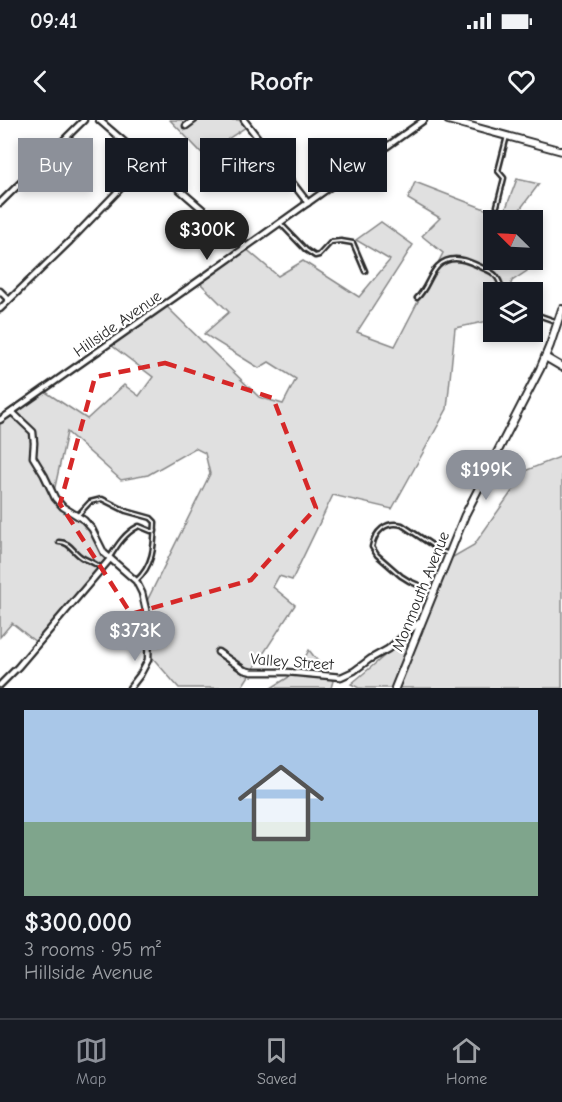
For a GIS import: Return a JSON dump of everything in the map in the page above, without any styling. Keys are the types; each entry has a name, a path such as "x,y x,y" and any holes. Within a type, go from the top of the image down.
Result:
{"street":[{"path":"0,203 84,120"},
{"path":"99,120 119,138"},
{"path":"186,126 194,120"},
{"path":"244,120 308,203"},
{"name":"Hillside Avenue","path":"0,420 424,120"},
{"path":"448,120 562,151"},
{"path":"0,309 117,192"},
{"path":"181,192 246,247"},
{"path":"0,291 9,300"},
{"name":"Monmouth Avenue","path":"395,688 465,515 545,357 562,309"},
{"path":"545,357 562,367"},
{"path":"12,412 33,432 33,457 55,498 63,507 84,520 92,529 100,548 109,559 128,573 140,587 144,599 149,653 147,664 130,688"},
{"path":"0,686 109,559"},
{"name":"Valley Street","path":"218,652 244,670 252,672 287,672 341,677 388,649 423,619"}],"lane":[{"path":"497,206 504,178 498,171 507,136"},
{"path":"280,223 315,256 319,255 331,242 353,243 365,271"},
{"path":"417,298 439,266 449,260 464,260 493,273 500,282"},
{"path":"543,316 558,321"},
{"path":"78,515 90,502 102,500 126,511 152,518 155,522 153,556 145,573 136,581"},
{"path":"435,592 409,581 377,555 372,547 375,537 384,527 402,525 441,551 450,554"},
{"path":"109,559 127,533 139,526 155,531"},
{"path":"59,542 67,543 83,558 102,568"}],"highlighted area":[{"path":"165,363 273,398 316,508 251,580 131,614 60,504 95,377"}],"shaded area":[{"path":"170,120 245,120 249,125 230,138 200,138 200,151"},
{"path":"517,179 539,184 520,210 505,210"},
{"path":"415,182 487,210 483,210 483,270 527,271 512,282 483,282 483,322 455,328 447,409 392,509 333,495 292,580 279,576 273,587 295,605 241,688 179,688 150,655 145,605 210,474 205,453 195,448 148,475 121,480 67,432 53,496 90,524 109,557 37,643 12,623 0,637 0,424 14,409 41,389 87,419 124,385 139,396 153,377 107,342 164,304 259,397 283,404 296,379 269,362 259,368 204,334 229,312 198,281 244,247 278,276 303,261 359,297 390,260 356,240 381,222 413,245 357,332 395,346 443,253 422,236 440,218 408,199"},
{"path":"562,456 562,688 359,688 351,684 421,625 446,561 474,545 527,470"},
{"path":"309,650 333,681 331,688 271,688 297,672"}]}
